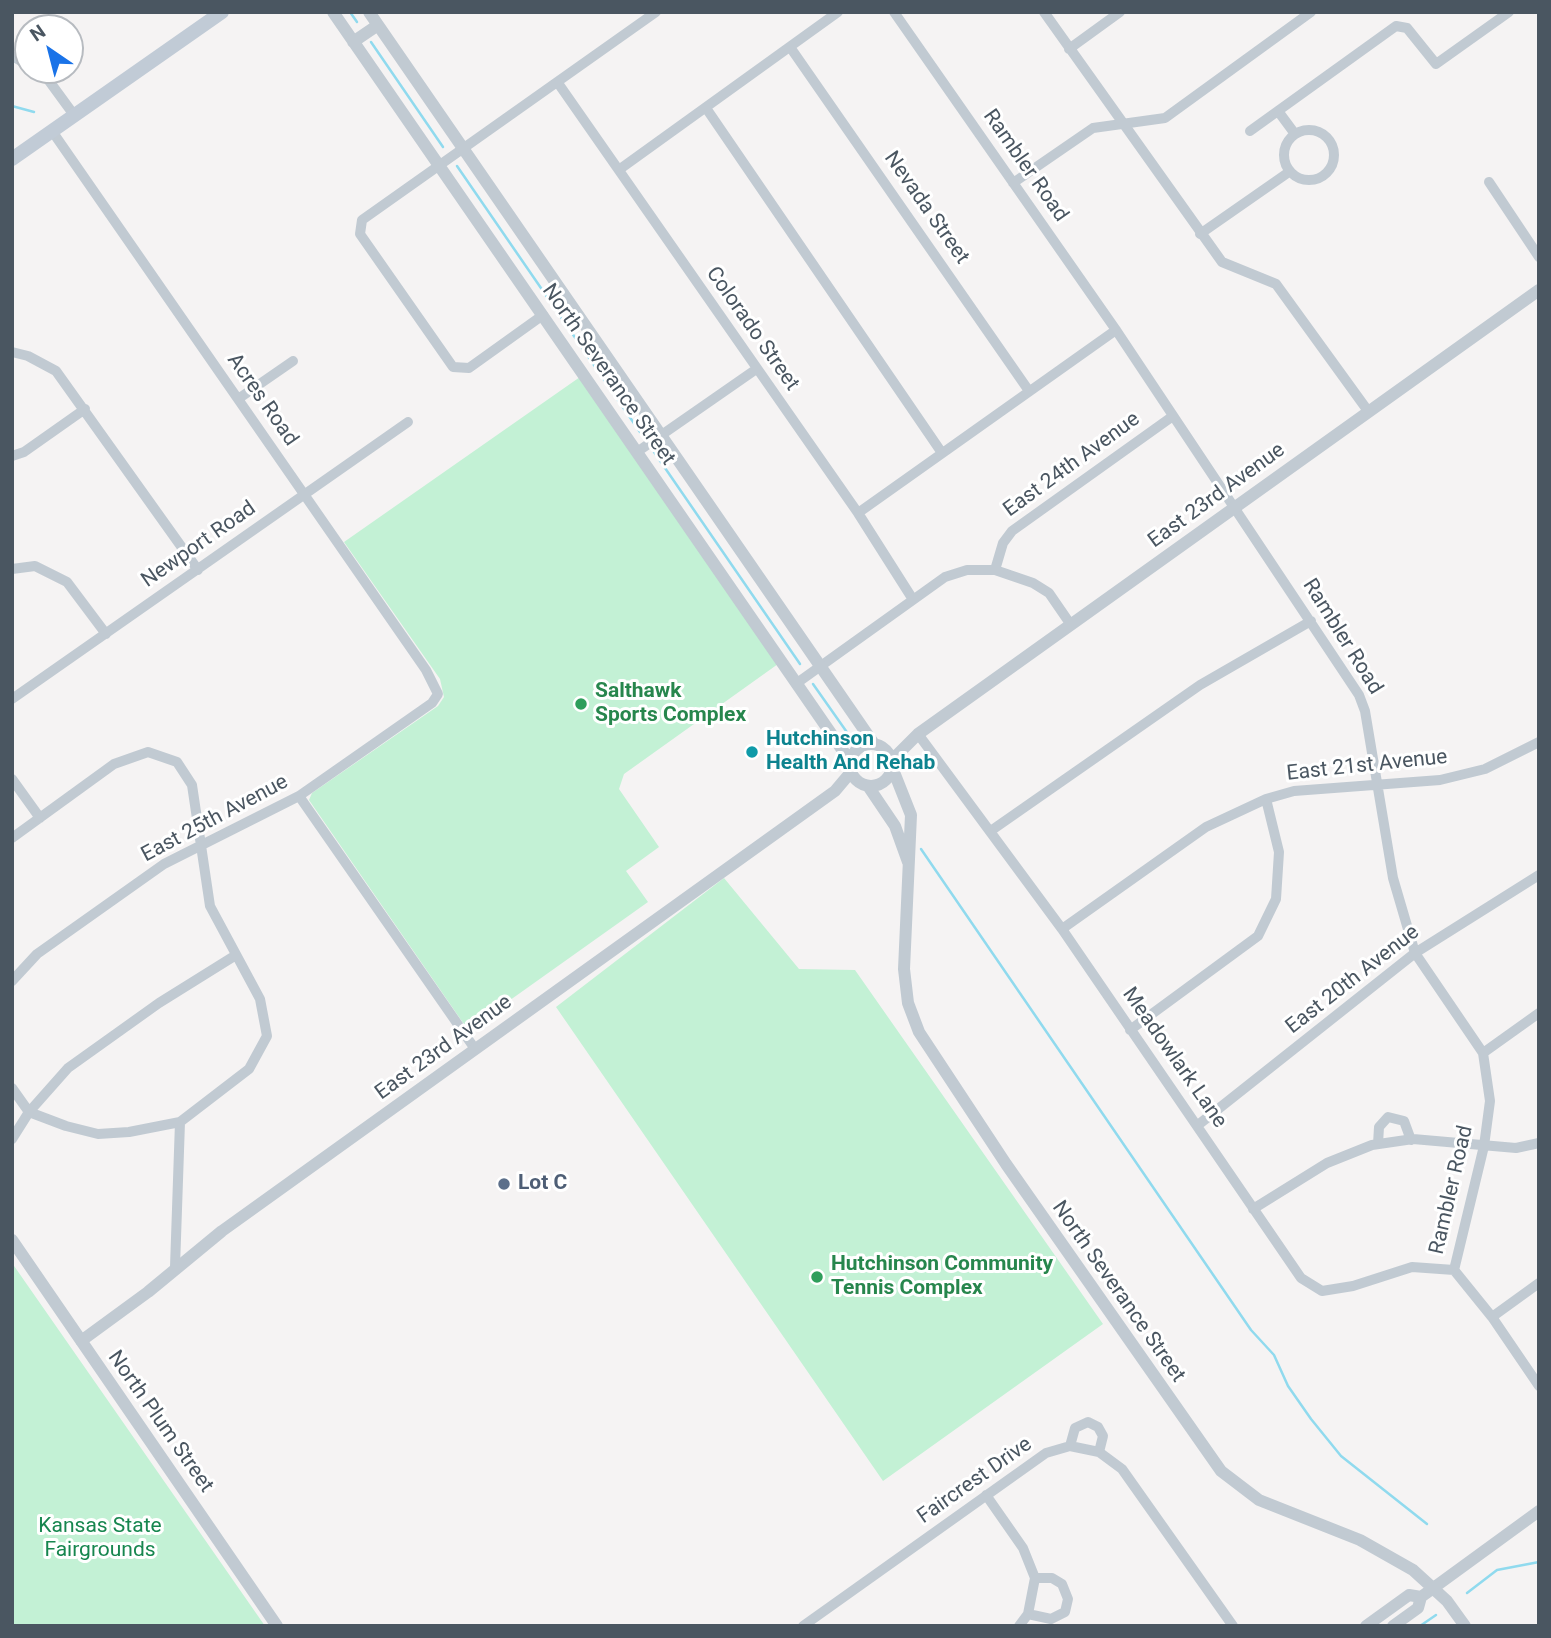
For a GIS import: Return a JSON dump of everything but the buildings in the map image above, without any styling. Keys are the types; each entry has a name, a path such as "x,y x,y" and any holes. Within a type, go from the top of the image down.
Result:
{"main road":[{"path":"12,159 222,12"}],"street":[{"name":"North Severance Street","path":"333,12 797,683 851,766"},
{"name":"North Severance Street","path":"369,12 820,667 879,746"},
{"path":"543,315 468,368 453,366 360,234 362,220 656,12"},
{"path":"620,170 838,12"},
{"name":"Rambler Road","path":"894,12 1116,330 1359,695 1378,785 1393,878 1415,953 1483,1053 1490,1101 1484,1146 1454,1270 1492,1317 1539,1386"},
{"path":"1044,12 1222,262 1276,284 1368,411"},
{"path":"1069,49 1120,12"},
{"path":"1013,183 1093,128 1165,118 1311,12"},
{"path":"1250,131 1395,26 1407,28 1436,64 1509,12"},
{"path":"353,41 378,25"},
{"name":"Nevada Street","path":"790,47 1029,391"},
{"name":"Colorado Street","path":"558,83 755,370 858,513 912,598"},
{"path":"51,84 74,115"},
{"path":"706,108 942,453"},
{"path":"1278,111 1295,134"},
{"path":"1315,129 1325,134 1334,148 1336,160 1330,172 1319,179 1305,179 1289,172 1283,157 1286,146 1295,134 1301,130 1315,129"},
{"name":"Acres Road","path":"52,131 426,670 438,694"},
{"path":"1200,234 1289,172"},
{"path":"1489,182 1539,257"},
{"name":"East 23rd Avenue","path":"892,763 918,734 1539,290"},
{"path":"858,513 1116,330"},
{"path":"12,352 28,356 56,371 198,570"},
{"path":"238,400 293,361"},
{"path":"637,452 755,370"},
{"path":"12,456 23,452 85,410"},
{"name":"East 24th Avenue","path":"995,570 1003,543 1012,531 1173,416"},
{"name":"Newport Road","path":"12,699 408,422"},
{"path":"12,569 35,566 67,582 106,634"},
{"path":"797,683 912,598 958,572 995,570 1033,583 1049,593 1071,625"},
{"path":"992,830 1200,685 1311,621"},
{"name":"East 25th Avenue","path":"12,981 37,954 164,864 199,844 299,796 432,703 438,694"},
{"name":"East 23rd Avenue","path":"879,746 918,734"},
{"name":"Meadowlark Lane","path":"918,734 992,830 1062,929 1301,1278 1322,1291 1353,1286 1412,1267 1454,1270"},
{"name":"East 21st Avenue","path":"1062,929 1206,827 1266,799 1294,791 1440,780 1485,769 1538,745"},
{"path":"862,746 879,746 892,763 884,782 866,786 851,766 862,746"},
{"path":"12,838 114,764 148,752 177,762 192,785 210,906 260,999 267,1036 249,1069 180,1122 98,1134 29,1112 12,1088"},
{"name":"North Severance Street","path":"892,763 911,815 904,969 908,1003 919,1032 1206,1454 1249,1495 1360,1541 1413,1570 1433,1588 1465,1626"},
{"name":"East 23rd Avenue","path":"80,1341 148,1292 175,1266 835,792 851,766"},
{"path":"12,779 40,818"},
{"name":"North Severance Street","path":"866,786 895,826 908,862"},
{"name":"East 23rd Avenue","path":"835,792 866,786"},
{"path":"299,796 475,1049"},
{"path":"1130,1030 1258,936 1276,899 1279,852 1266,799"},
{"name":"East 20th Avenue","path":"1198,1125 1415,953 1539,875"},
{"path":"12,1139 29,1112 68,1068 159,1003 236,955"},
{"path":"1483,1053 1539,1013"},
{"path":"1378,1144 1379,1127 1388,1117 1404,1121 1411,1140"},
{"path":"175,1266 180,1122"},
{"path":"1254,1209 1327,1163 1378,1144 1411,1140 1516,1148 1539,1143"},
{"name":"North Plum Street","path":"12,1240 277,1626"},
{"path":"1492,1317 1539,1283"},
{"path":"1100,1451 1103,1436 1098,1427 1088,1422 1076,1428 1070,1446 1100,1451 1122,1469 1233,1626"},
{"name":"Faircrest Drive","path":"803,1626 1046,1453 1070,1446"},
{"path":"986,1495 1023,1548 1035,1578 1028,1614 1019,1626"},
{"path":"1366,1626 1409,1595 1420,1597 1537,1516"},
{"path":"1028,1614 1051,1619 1065,1612 1068,1599 1062,1584 1052,1577 1035,1578"},
{"path":"1393,1626 1418,1608 1420,1597"}],"green space":[{"name":"Salthawk Sports Complex","path":"580,377 778,664 624,774 619,789 659,847 626,871 648,902 468,1030 309,800 312,793 438,706 444,697 440,679 344,542"},
{"path":"724,878 799,969 855,970 1103,1324 883,1481 556,1007"},
{"name":"Kansas State Fairgrounds","path":"12,1263 265,1626 12,1626"}],"waterway":[{"path":"350,12 357,22"},
{"path":"371,42 443,147"},
{"path":"12,106 34,112"},
{"path":"457,166 640,432"},
{"path":"654,452 800,664"},
{"path":"813,684 851,738"},
{"path":"921,849 1251,1330 1274,1355 1288,1386 1311,1419 1341,1456 1427,1524"},
{"path":"1467,1593 1497,1570 1539,1562"},
{"path":"1420,1626 1436,1615"}],"place":[{"name":"Salthawk Sports Complex","path":"581,704"},
{"name":"Hutchinson Health And Rehab","path":"752,752"},
{"name":"Lot C","path":"504,1184"},
{"name":"Hutchinson Community Tennis Complex","path":"817,1277"}]}
